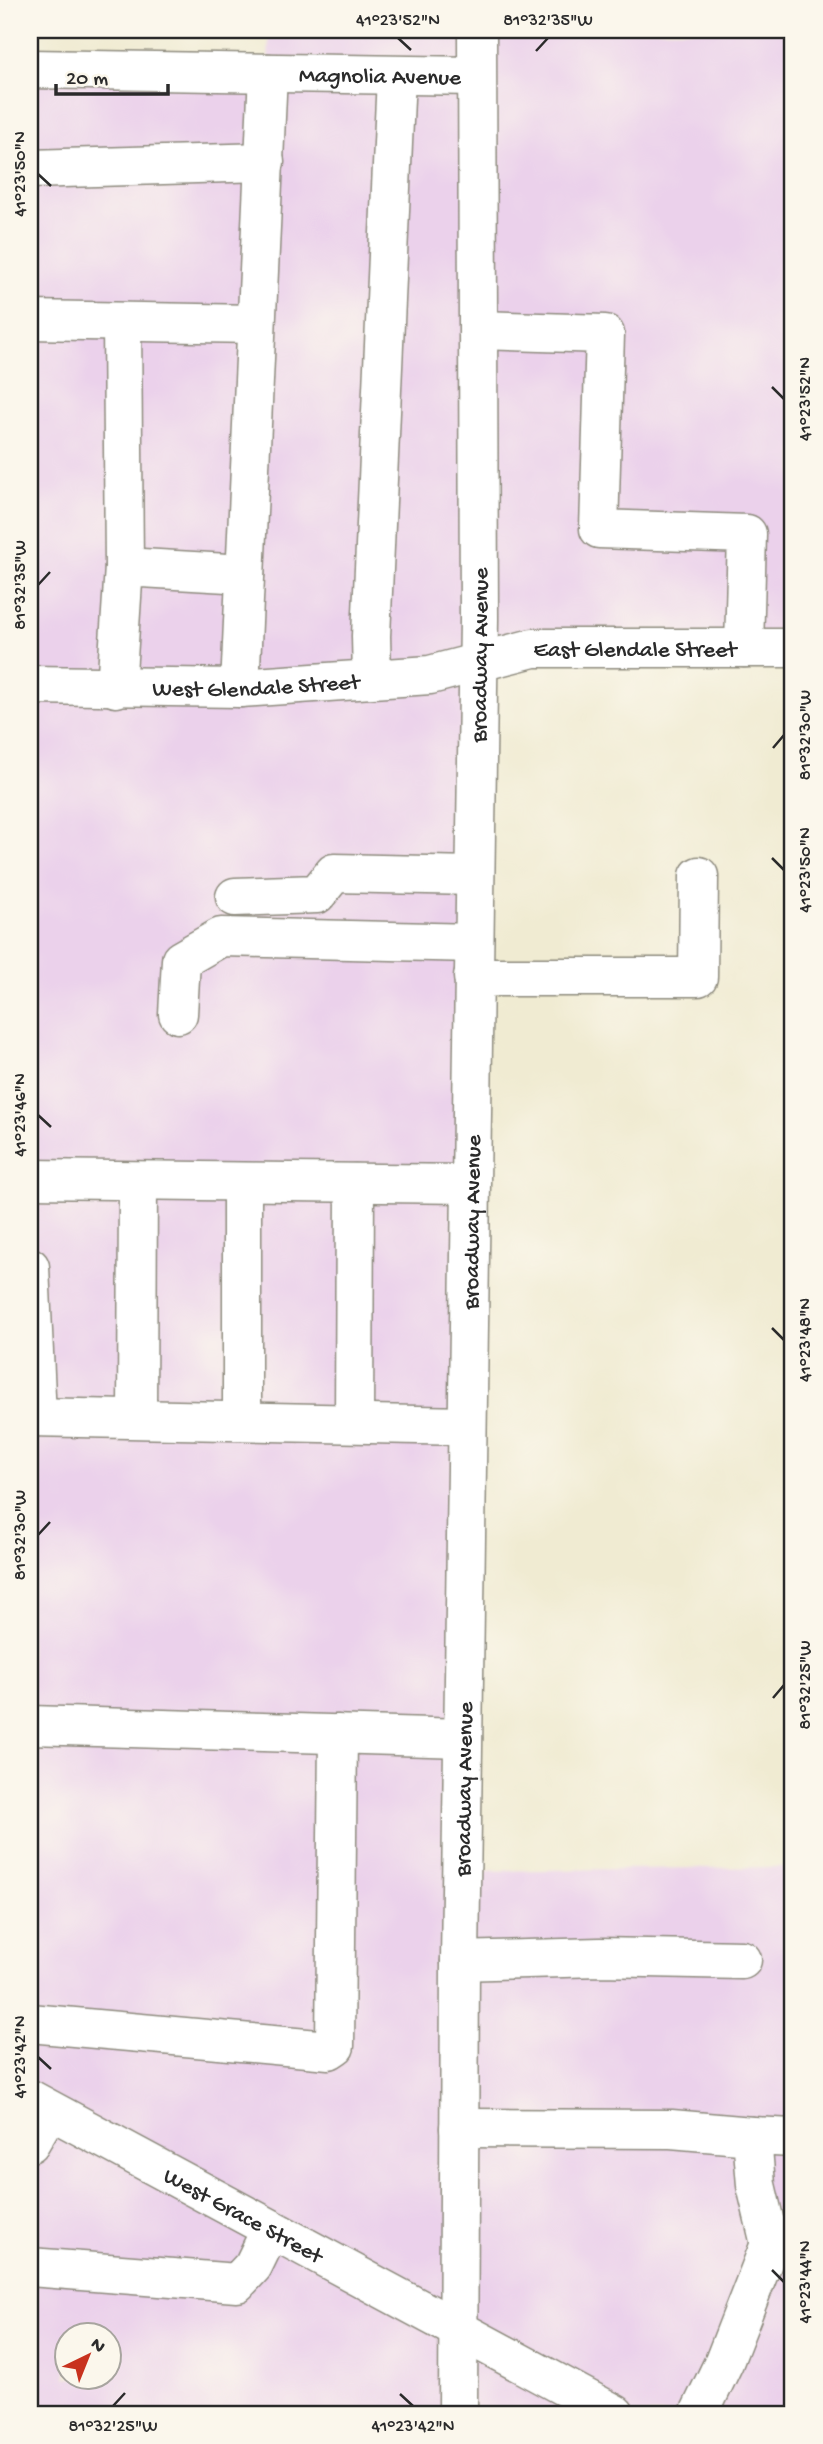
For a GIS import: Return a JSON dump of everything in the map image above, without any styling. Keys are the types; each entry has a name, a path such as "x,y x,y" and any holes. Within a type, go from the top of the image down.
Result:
{"main road":[{"name":"Broadway Avenue","path":"458,2414 460,1961 478,662 477,30"},
{"name":"Magnolia Avenue","path":"30,69 476,76"},
{"path":"240,688 254,324 268,73"},
{"path":"372,678 371,623 396,76"},
{"path":"30,169 265,162"},
{"path":"30,320 254,324"},
{"path":"116,688 124,567 122,323"},
{"path":"479,330 605,334 599,529 747,534 744,648"},
{"path":"124,567 245,574"},
{"name":"East Glendale Street","path":"478,662 533,648 793,648"},
{"name":"West Glendale Street","path":"30,685 240,688 430,675 478,662"},
{"path":"235,897 317,894 334,873 474,876"},
{"path":"178,1014 181,960 221,937 698,977 699,876"},
{"path":"30,1179 470,1184"},
{"path":"137,1419 138,1181"},
{"path":"242,1182 242,1420"},
{"path":"354,1422 355,1183"},
{"path":"30,1266 33,1417 467,1426"},
{"path":"30,1725 463,1738"},
{"path":"30,2023 329,2050 335,2046 338,1734"},
{"path":"460,1961 600,1957 743,1960"},
{"path":"30,2143 39,2105"},
{"name":"West Grace Street","path":"39,2105 615,2414"},
{"path":"459,2128 671,2129 793,2138"},
{"path":"699,2414 781,2243 756,2185 752,2136"},
{"path":"30,2267 237,2283 253,2266 271,2229"}],"shaded area":[{"path":"269,30 793,30 793,648 478,662 462,1871 793,1867 793,2414 30,2414 30,69 268,73"}]}
